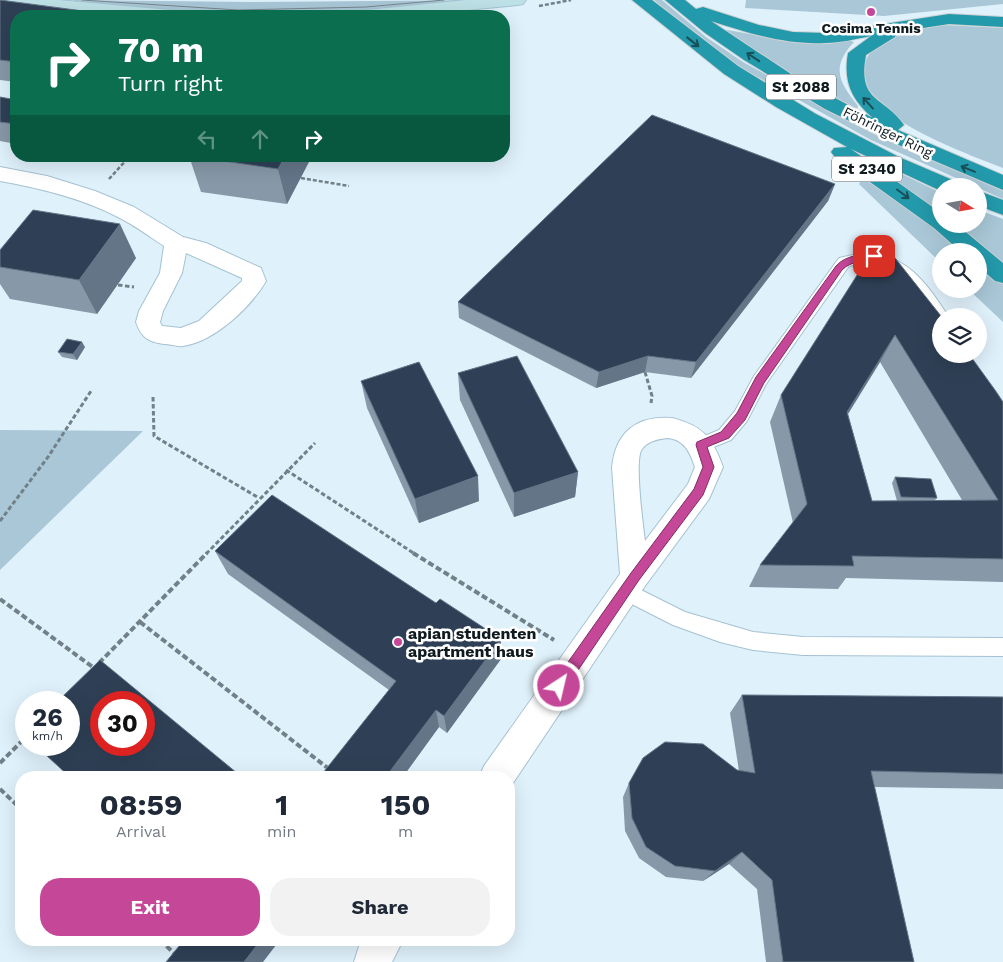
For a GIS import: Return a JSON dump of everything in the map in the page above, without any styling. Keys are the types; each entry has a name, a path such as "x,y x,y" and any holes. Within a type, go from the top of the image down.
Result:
{"highway":[{"name":"St 2340","path":"676,2 755,30 793,37 826,38 949,19 1003,22"},
{"name":"Föhringer Ring","path":"676,2 718,34 795,84 852,116 934,155 1003,183"},
{"name":"Föhringer Ring","path":"648,6 731,70 797,110 884,157 932,179"},
{"name":"St 2340","path":"902,26 870,43 857,54 854,66 854,80 861,94 874,109 934,155"},
{"name":"St 2340","path":"797,110 823,139 895,188 932,217"},
{"path":"988,202 1003,208"},
{"name":"St 2340","path":"952,233 964,243"},
{"path":"987,262 1003,275"}],"main road":[{"path":"0,0 113,10"},
{"path":"418,10 517,0"}],"street":[{"path":"0,174 47,183 95,199 126,212 176,243 198,248 253,274 254,281 249,290 208,327 182,337 156,334 151,330 148,322 151,311 171,273 176,243"},
{"path":"501,771 630,584 699,491 709,467 701,445 687,433 670,428 648,431 630,444 624,466 630,584"},
{"path":"373,962 374,954 380,946"}],"lane":[{"path":"701,445 725,435 741,416 760,380 844,262 874,256 891,260 901,267 916,283 934,308"},
{"path":"630,584 680,619 720,633 754,641 803,646 1003,647"}],"path":[{"path":"301,178 349,186"},
{"path":"118,285 139,288"},
{"path":"645,372 652,396"},
{"path":"0,521 48,457 91,391"},
{"path":"153,397 154,436 259,498"},
{"path":"88,675 286,470 315,443"},
{"path":"286,470 475,593 580,656"},
{"path":"0,599 94,668"},
{"path":"140,622 331,771"},
{"path":"0,763 15,747"},
{"path":"0,789 15,803"},
{"path":"167,946 182,960"}],"shaded area":[{"path":"74,0 251,2 489,0 396,10 149,10 71,3"},
{"path":"654,0 662,0 706,37 743,62 876,135 974,178 956,178 871,140 736,65 700,39"},
{"name":"Cosima Tennis","path":"746,0 1003,0 1003,4 884,16 745,8"},
{"path":"944,25 1003,28 1003,168 937,141 904,123 878,103 868,91 864,79 864,68 867,58 874,48 896,34"},
{"path":"722,29 794,42 827,44 849,40 854,42 842,59 840,74 846,89 858,106 857,109 804,82"},
{"path":"873,160 932,189 932,233 987,233 988,213 1003,219 1003,322 978,298 987,298 987,243 932,243 932,254 859,184"},
{"path":"988,184 1003,191 1003,199 988,192"},
{"path":"0,430 143,431 0,570"}],"building":[{"path":"0,0 76,10 10,10 10,61 0,60"},
{"path":"0,97 10,99 10,123 0,122"},
{"path":"652,115 835,184 696,362 648,356 599,372 458,302"},
{"path":"230,162 282,162 278,169"},
{"path":"33,210 120,224 79,280 0,267 0,250"},
{"path":"880,239 935,308 932,308 932,363 976,363 1003,402 1003,559 852,556 854,566 760,565 807,504 781,395","holes":["895,335 998,500 872,501 847,412"]},
{"path":"67,339 82,342 73,354 58,352"},
{"path":"517,356 578,472 514,493 458,373"},
{"path":"419,362 478,476 415,499 361,381"},
{"path":"895,477 931,479 937,498 901,497"},
{"name":"apian studenten apartment haus","path":"272,495 436,603 440,599 501,639 444,716 436,710 390,771 325,771 396,681 215,551"},
{"path":"100,660 138,691 90,691 90,756 155,756 155,705 235,771 63,771 47,756 80,756 80,691 68,691"},
{"path":"742,695 1003,697 1003,774 871,771 914,962 783,962 772,880 742,852 715,871 675,866 646,847 632,818 629,783 643,758 665,742 703,744 737,770 755,773"},
{"path":"179,946 256,946 244,962 166,962"}],"tram line":[{"path":"82,0 238,10 366,7 444,0"}],"place":[{"name":"Cosima Tennis","path":"871,12"},
{"name":"apian studenten apartment haus","path":"398,642"}],"route":[{"path":"559,686 635,577 699,491 709,467 701,445 725,435 741,416 760,380 844,262 874,256"}]}
